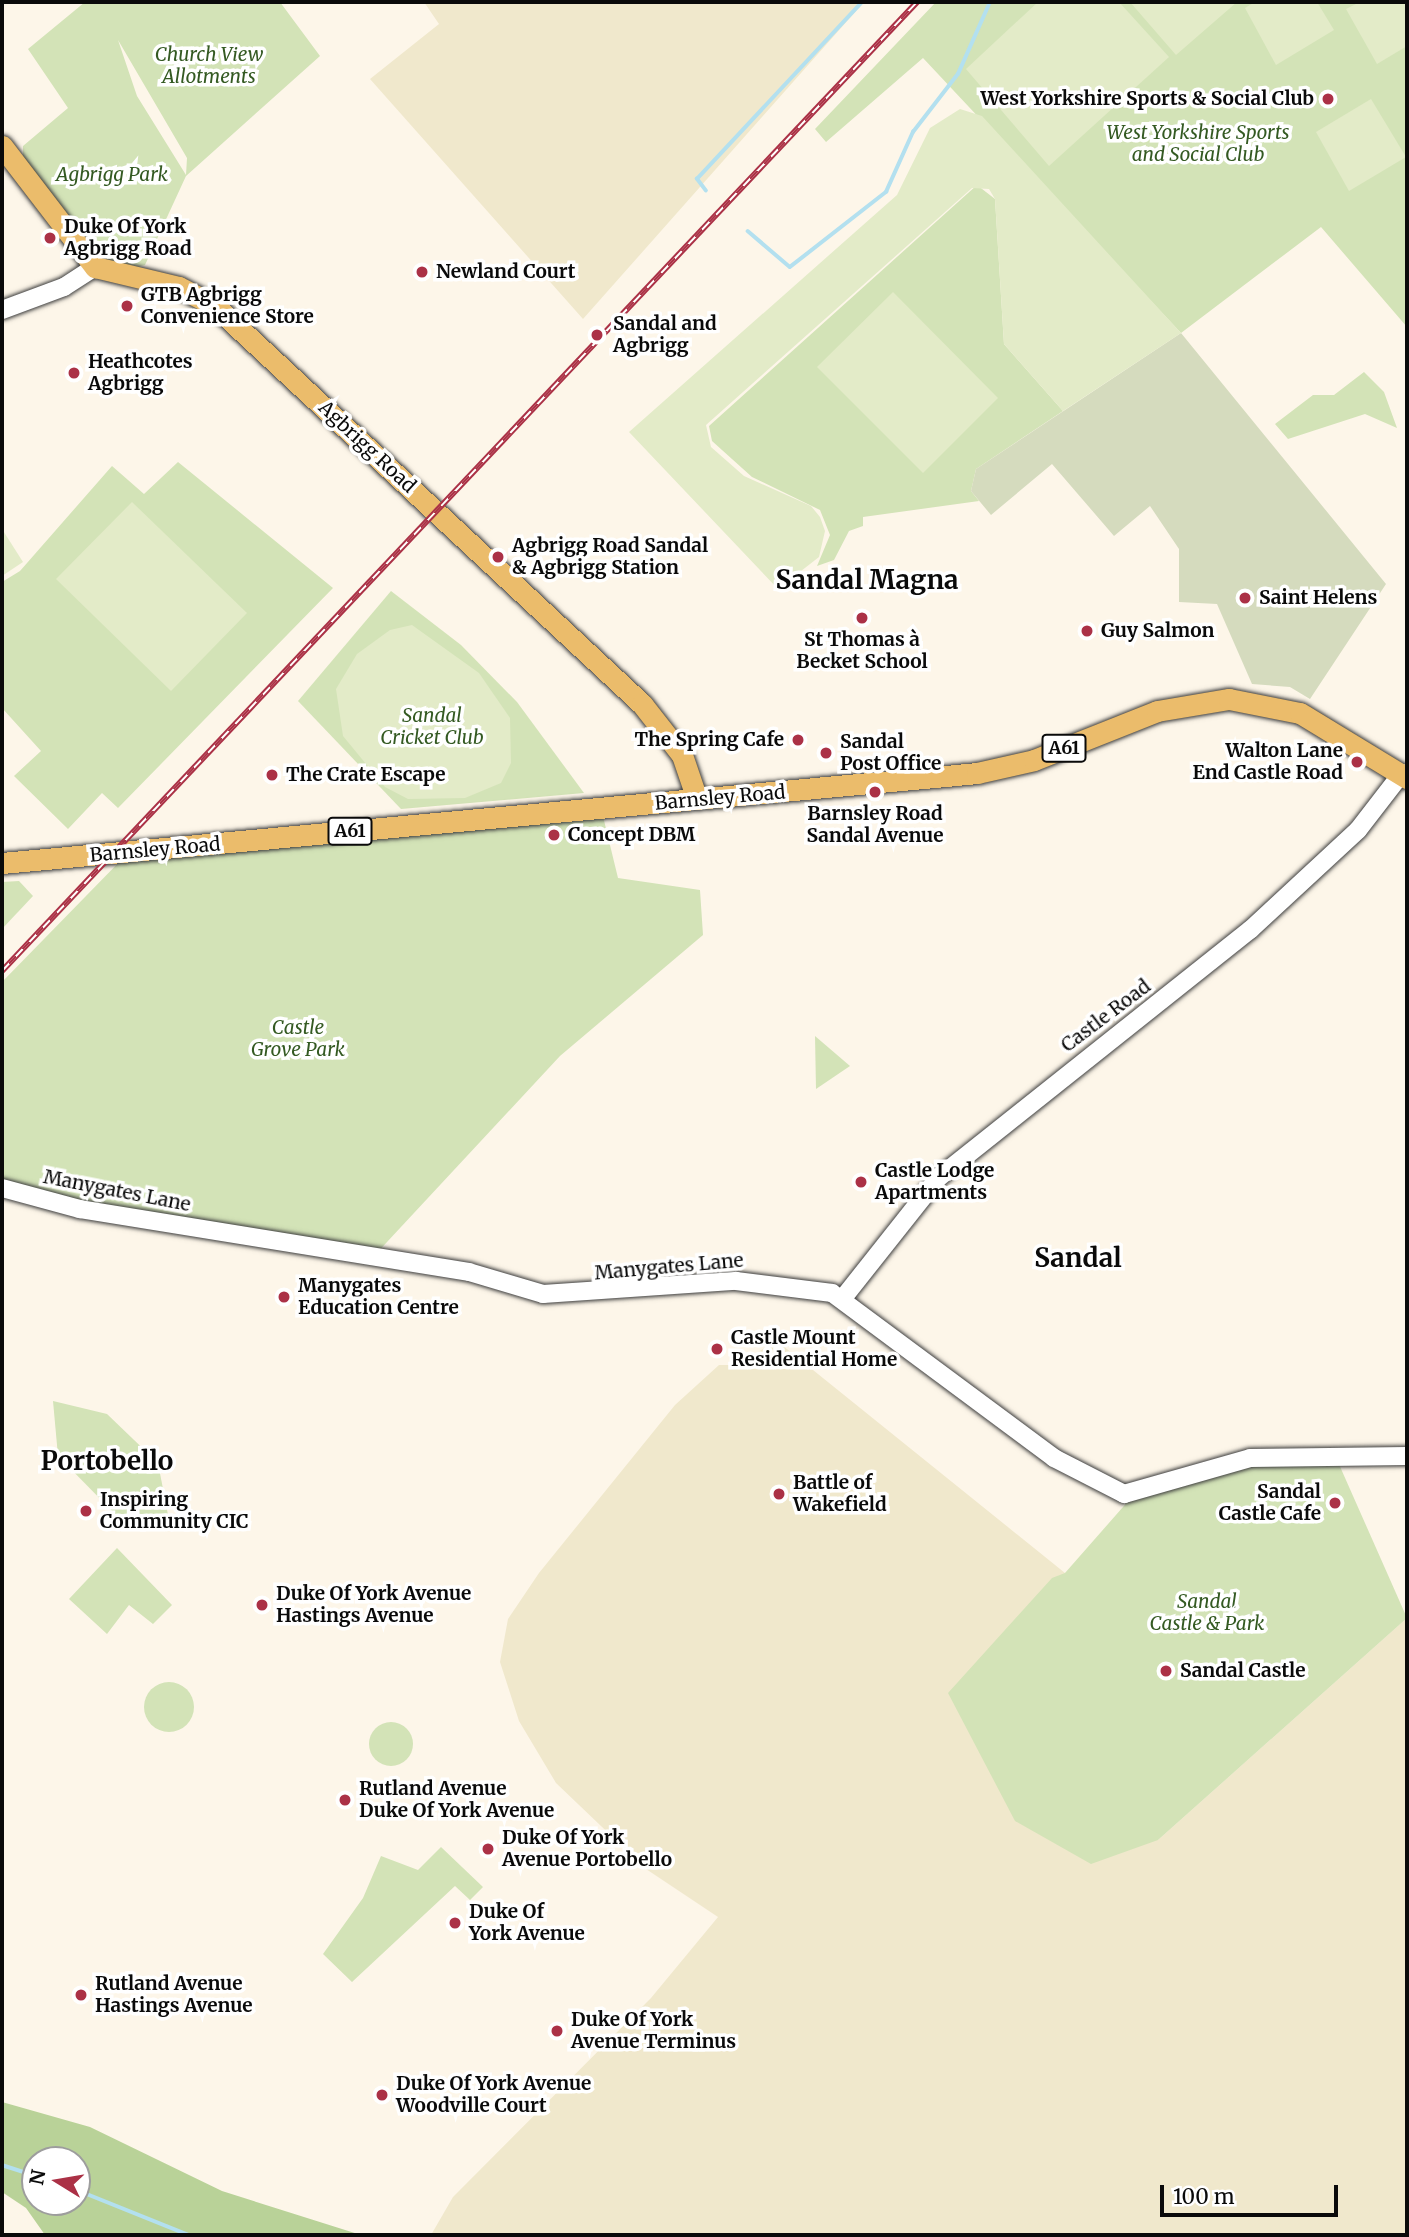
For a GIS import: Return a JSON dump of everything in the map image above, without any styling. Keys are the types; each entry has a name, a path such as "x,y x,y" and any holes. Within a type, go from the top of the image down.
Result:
{"main road":[{"path":"2,146 95,267"},
{"name":"Agbrigg Road","path":"95,267 192,291 237,325 664,725 691,770 697,799"},
{"name":"Barnsley Road","path":"2,863 977,773 1034,760 1157,711 1229,699 1300,713 1404,776"}],"street":[{"path":"2,310 64,288 95,267"},
{"name":"Castle Road","path":"843,1298 938,1178 1250,930 1358,830 1404,776"},
{"name":"Manygates Lane","path":"2,1188 80,1209 469,1272 543,1294 736,1281 843,1298 1054,1458 1124,1494 1250,1458 1407,1456"}],"shaded area":[{"path":"424,2 864,2 583,319 370,79 439,24"},
{"path":"777,1341 1065,1573 1158,1840 1407,1618 1407,2235 431,2235 453,2197 651,1998 718,1917 646,1869 556,1783 519,1721 500,1662 508,1619 539,1573 675,1405 719,1365 735,1365"}],"green space":[{"path":"85,2 280,2 320,56 186,176 145,265 124,270 99,256 23,160 23,146 68,108 28,49","holes":["118,40 187,158 186,175 137,96"]},
{"name":"West Yorkshire Sports and Social Club","path":"936,2 1407,2 1407,327 1321,227 1181,333 923,58 826,142 815,129"},
{"path":"1038,2 1119,2 1169,57 1049,166 966,69"},
{"path":"1130,2 1237,2 1176,55"},
{"path":"1255,2 1317,2 1334,30 1276,65 1245,8"},
{"path":"1360,2 1407,2 1407,46 1377,64 1346,9"},
{"path":"1371,99 1406,157 1349,191 1316,132"},
{"path":"960,109 982,116 1181,333 1063,411 1004,344 995,199 989,189 972,188 706,425 711,447 744,476 811,506 820,517 825,531 819,557 778,589 629,432 897,195 930,128"},
{"path":"977,185 995,199 1004,344 1063,411 976,469 971,491 979,501 863,517 863,526 849,531 834,560 817,566 830,535 820,510 752,477 712,441 709,426"},
{"path":"893,292 998,398 923,473 817,367"},
{"path":"1181,333 1386,584 1310,699 1290,687 1252,684 1217,604 1179,602 1179,549 1150,506 1114,536 1052,464 991,515 971,491 976,469"},
{"path":"1364,372 1384,392 1397,428 1365,414 1288,439 1275,424 1313,395 1334,395"},
{"path":"178,462 333,588 118,808 102,793 68,829 14,776 41,751 2,708 2,582 20,571 112,466 144,494"},
{"path":"132,502 247,613 171,691 56,579"},
{"path":"2,529 23,562 2,576"},
{"name":"Sandal Cricket Club","path":"391,591 461,645 517,702 584,793 401,809 298,701"},
{"name":"Sandal Cricket Club","path":"412,625 479,673 510,718 511,763 501,783 465,798 408,799 385,787 343,736 336,689 357,654 390,630"},
{"name":"Castle Grove Park","path":"601,808 618,878 700,890 703,935 560,1056 374,1256 2,1188 2,982 127,854"},
{"path":"19,881 33,896 2,929 2,882"},
{"path":"815,1036 850,1066 816,1089"},
{"path":"53,1401 107,1414 158,1463 169,1520 117,1516 58,1456"},
{"name":"Sandal Castle & Park","path":"1338,1462 1407,1618 1158,1840 1091,1864 1015,1821 948,1693 1052,1578 1065,1573 1130,1499 1241,1466"},
{"path":"117,1548 172,1605 153,1624 129,1605 107,1634 69,1599"},
{"path":"169,1682 187,1689 194,1707 187,1725 169,1732 151,1725 144,1707 151,1689"},
{"path":"391,1722 407,1728 413,1744 407,1760 391,1766 375,1760 369,1744 375,1728"},
{"path":"441,1847 483,1887 470,1900 455,1886 352,1982 323,1954 363,1898 381,1856 418,1870"},
{"path":"2,2102 90,2127 222,2191 361,2235 45,2235 32,2216 91,2216 91,2146 21,2146 21,2205 2,2192"}],"waterway":[{"path":"706,191 697,179 862,2"},
{"path":"748,231 790,267 886,192 913,132 958,74 990,2"},
{"path":"2,2165 21,2171"},
{"path":"91,2196 189,2235"}],"railway":[{"path":"2,971 917,2"}],"place":[{"name":"West Yorkshire Sports & Social Club","path":"1328,99"},
{"name":"Duke Of York Agbrigg Road","path":"50,238"},
{"name":"Newland Court","path":"422,272"},
{"name":"GTB Agbrigg Convenience Store","path":"127,306"},
{"name":"Sandal and Agbrigg","path":"597,335"},
{"name":"Heathcotes Agbrigg","path":"74,373"},
{"name":"Agbrigg Road Sandal & Agbrigg Station","path":"498,557"},
{"name":"Saint Helens","path":"1245,598"},
{"name":"St Thomas à Becket School","path":"862,618"},
{"name":"Guy Salmon","path":"1087,631"},
{"name":"The Spring Cafe","path":"798,740"},
{"name":"Sandal Post Office","path":"826,753"},
{"name":"Walton Lane End Castle Road","path":"1357,762"},
{"name":"The Crate Escape","path":"272,775"},
{"name":"Barnsley Road Sandal Avenue","path":"875,792"},
{"name":"Concept DBM","path":"554,835"},
{"name":"Castle Lodge Apartments","path":"861,1182"},
{"name":"Manygates Education Centre","path":"284,1297"},
{"name":"Castle Mount Residential Home","path":"717,1349"},
{"name":"Battle of Wakefield","path":"779,1494"},
{"name":"Sandal Castle Cafe","path":"1335,1503"},
{"name":"Inspiring Community CIC","path":"86,1511"},
{"name":"Duke Of York Avenue Hastings Avenue","path":"262,1605"},
{"name":"Sandal Castle","path":"1166,1671"},
{"name":"Rutland Avenue Duke Of York Avenue","path":"345,1800"},
{"name":"Duke Of York Avenue Portobello","path":"488,1849"},
{"name":"Duke Of York Avenue","path":"455,1923"},
{"name":"Rutland Avenue Hastings Avenue","path":"81,1995"},
{"name":"Duke Of York Avenue Terminus","path":"557,2031"},
{"name":"Duke Of York Avenue Woodville Court","path":"382,2095"}],"district":[{"name":"Sandal Magna","path":"867,580"},
{"name":"Sandal","path":"1078,1258"},
{"name":"Portobello","path":"107,1461"}],"park label":[{"name":"Church View Allotments","path":"209,66"},
{"name":"Agbrigg Park","path":"112,175"}]}
